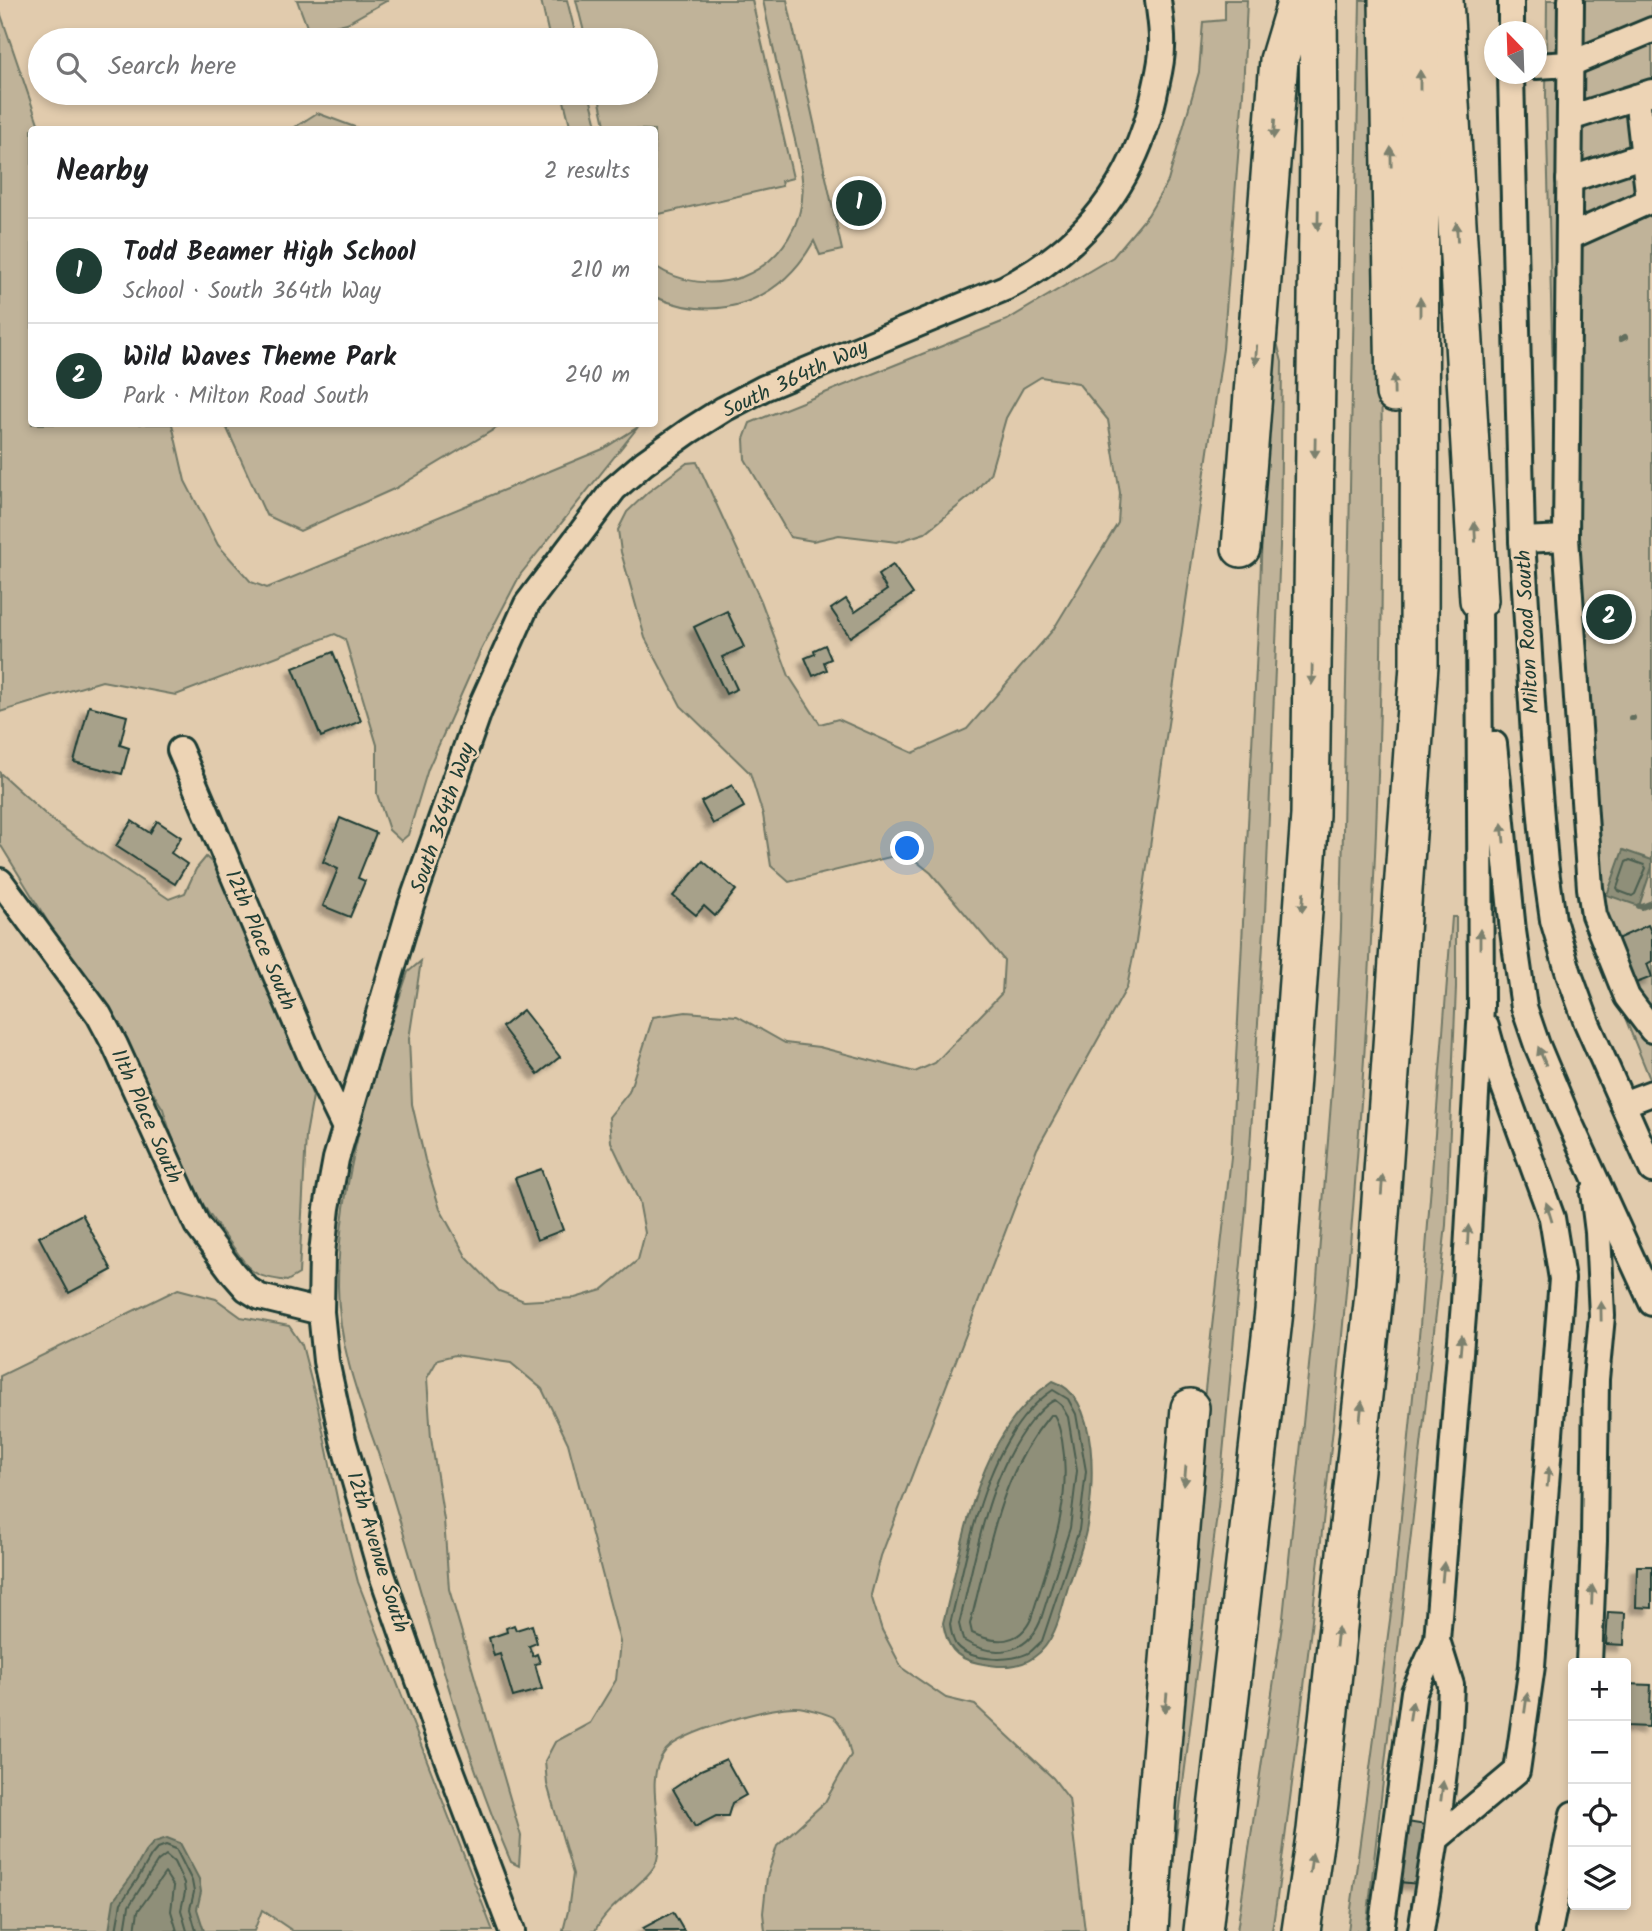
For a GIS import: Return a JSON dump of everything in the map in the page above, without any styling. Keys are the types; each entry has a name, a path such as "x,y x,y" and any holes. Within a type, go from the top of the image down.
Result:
{"highway":[{"path":"1241,548 1279,61 1297,0"},
{"path":"1203,1931 1274,1311 1310,815 1319,152 1318,0"},
{"path":"1319,152 1335,0"},
{"path":"1388,0 1398,594 1419,645"},
{"path":"1301,1931 1316,1829 1375,1284 1419,645 1420,0"},
{"path":"1444,0 1479,600"},
{"path":"1149,1931 1190,1408"}],"street":[{"path":"1511,0 1511,21"},
{"path":"1577,3 1570,64 1566,538 1590,888 1594,915 1627,997 1652,1030"},
{"name":"South 364th Way","path":"336,1159 411,905 474,723 527,604 614,489 644,463 689,431 764,388 1015,283 1036,272 1089,228 1126,175 1150,114 1163,49 1158,4"},
{"path":"1547,65 1570,64 1652,30"},
{"name":"Milton Road South","path":"1511,84 1522,540 1545,863 1553,920 1587,1023 1652,1170"},
{"path":"1569,237 1649,201 1644,155 1644,94 1570,118"},
{"path":"1569,180 1644,155"},
{"path":"1522,540 1566,538"},
{"path":"1381,1931 1414,1692 1437,1640 1464,1303 1480,1007 1479,600"},
{"path":"1479,600 1517,967 1524,1007 1568,1118 1652,1303"},
{"name":"12th Place South","path":"180,750 307,1048 345,1128"},
{"name":"11th Place South","path":"0,881 99,1015 197,1224 233,1273 247,1289 260,1297 321,1312"},
{"path":"1436,1839 1517,1771 1532,1666 1562,1279 1552,1218 1498,1070 1480,1007"},
{"path":"1623,1104 1652,1093"},
{"path":"1568,1118 1592,1187 1598,1232 1602,1316 1596,1379 1589,1658"},
{"name":"12th Avenue South","path":"336,1159 322,1254 321,1312 326,1361 340,1427 381,1572 439,1738 512,1931"},
{"path":"1421,1931 1436,1839 1449,1730 1451,1685 1437,1640"},
{"path":"1549,1931 1568,1838"}],"shaded area":[{"path":"297,0 388,0 347,23 326,28 308,28"},
{"path":"541,0 567,0 574,28 547,28"},
{"path":"576,0 752,0 793,178 781,181 782,186 658,214 658,126 605,126 601,105 658,105 658,28 583,28"},
{"path":"763,0 787,0 842,250 820,255 814,241 784,279 766,293 746,302 702,308 679,305 658,298 658,268 697,282 731,280 756,270 769,261 789,238 800,210 802,179"},
{"path":"1225,0 1247,0 1243,93 1223,349 1136,942 1127,987 1037,1149 881,1556 871,1595 882,1630 902,1668 946,1698 975,1705 1053,1778 1069,1799 1085,1931 765,1931 763,1913 767,1877 777,1846 825,1802 851,1755 843,1730 833,1717 797,1707 769,1710 728,1721 690,1735 666,1750 655,1775 659,1846 653,1868 609,1911 595,1931 563,1931 573,1874 547,1784 545,1761 555,1742 590,1723 616,1680 620,1642 568,1443 542,1389 511,1363 455,1355 438,1359 427,1378 431,1438 444,1520 449,1589 521,1836 519,1866 511,1862 476,1772 343,1340 338,1286 344,1206 351,1166 371,1087 408,972 421,961 409,1039 412,1104 440,1209 467,1258 499,1291 524,1301 575,1298 602,1290 638,1260 645,1233 639,1201 611,1142 609,1117 629,1092 653,1017 686,1012 737,1016 785,1043 819,1047 915,1072 935,1063 1002,993 1004,960 931,873 906,853 789,882 771,866 763,815 750,773 681,706 645,638 621,552 618,530 627,512 648,492 687,463 697,462 761,601 789,676 820,724 838,719 913,753 967,729 1053,630 1118,523 1120,493 1108,420 1078,383 1041,377 1023,388 1006,418 990,474 974,493 925,533 897,542 839,535 813,541 790,537 745,459 744,439 750,423 1007,320 1113,257 1148,215 1168,181 1199,72 1203,22 1225,20"},
{"path":"1360,0 1375,0 1382,484 1378,775 1364,1057 1328,1478 1277,1898 1272,1931 1237,1931 1283,1618 1314,1317 1335,1052 1341,928"},
{"path":"1547,0 1652,0 1652,1084 1617,998 1587,902 1556,500 1546,95"},
{"path":"0,12 28,94 28,105 32,105 39,126 28,126 28,427 173,427 185,481 218,545 251,582 267,588 603,449 638,427 520,575 480,652 428,769 408,835 401,841 389,830 377,794 377,745 345,639 335,634 176,695 102,681 0,712"},
{"path":"565,105 592,105 597,126 570,126"},
{"path":"317,113 352,126 297,126"},
{"path":"1276,338 1282,362 1280,546 1265,914 1246,1209 1218,1507 1169,1894 1161,1784 1231,1157 1260,590 1267,382"},
{"path":"226,427 498,427 396,488 300,531 266,515"},
{"path":"0,773 54,822 169,899 185,893 196,869 206,857 218,868 313,1096 306,1135 299,1274 287,1281 251,1270 198,1196 182,1164 163,1109 0,844"},
{"path":"1452,917 1456,917 1456,987 1446,1225 1366,1931 1348,1931 1393,1598 1420,1326"},
{"path":"178,1289 216,1299 241,1317 289,1326 302,1345 358,1582 493,1931 293,1931 262,1910 254,1931 0,1931 0,1376"}],"water":[{"path":"1623,850 1652,860 1639,906 1607,895"},
{"path":"1053,1381 1069,1390 1080,1406 1087,1425 1092,1471 1089,1514 1082,1545 1057,1625 1041,1651 1028,1661 1007,1666 970,1661 953,1650 943,1623 967,1523 977,1490 1006,1429 1027,1403"},
{"path":"167,1838 180,1843 199,1879 201,1892 197,1909 204,1931 109,1931 114,1900 145,1852 154,1842"}],"building":[{"path":"893,565 913,594 850,637 831,609 846,599 855,612 887,590 878,575"},
{"path":"727,611 744,647 722,657 737,689 726,694 694,627"},
{"path":"825,645 831,659 824,662 827,670 813,676 805,658"},
{"path":"333,652 361,721 321,737 293,668"},
{"path":"89,706 127,716 120,745 129,748 122,774 74,762"},
{"path":"732,785 744,807 713,824 701,802"},
{"path":"340,818 376,833 358,878 365,881 350,917 323,906 338,869 323,862"},
{"path":"132,821 150,833 157,821 181,837 171,853 187,864 175,884 116,846"},
{"path":"703,861 736,890 715,916 704,906 696,915 673,896"},
{"path":"1648,925 1652,934 1652,961 1647,964 1652,977 1636,983 1617,939"},
{"path":"523,1010 560,1057 538,1074 502,1027"},
{"path":"541,1169 563,1230 537,1240 515,1178"},
{"path":"82,1214 112,1270 69,1293 39,1237"},
{"path":"1637,1566 1652,1566 1652,1608 1636,1607"},
{"path":"1608,1612 1625,1613 1624,1645 1606,1644"},
{"path":"514,1625 516,1630 532,1625 537,1643 529,1646 533,1656 537,1654 540,1663 535,1664 542,1689 513,1697 500,1654 494,1656 489,1638 507,1632 506,1628"},
{"path":"1631,1684 1651,1685 1649,1727 1631,1726"},
{"path":"726,1759 746,1795 732,1803 728,1816 716,1816 695,1827 673,1789 701,1770"},
{"path":"1407,1822 1426,1825 1419,1884 1399,1882"},
{"path":"673,1912 684,1931 645,1931 643,1928"}],"waterway":[{"path":"1621,339 1625,337"},
{"path":"1639,906 1652,903"}],"place":[{"name":"Todd Beamer High School","path":"859,203"},
{"name":"Wild Waves Theme Park","path":"1609,617"}]}
